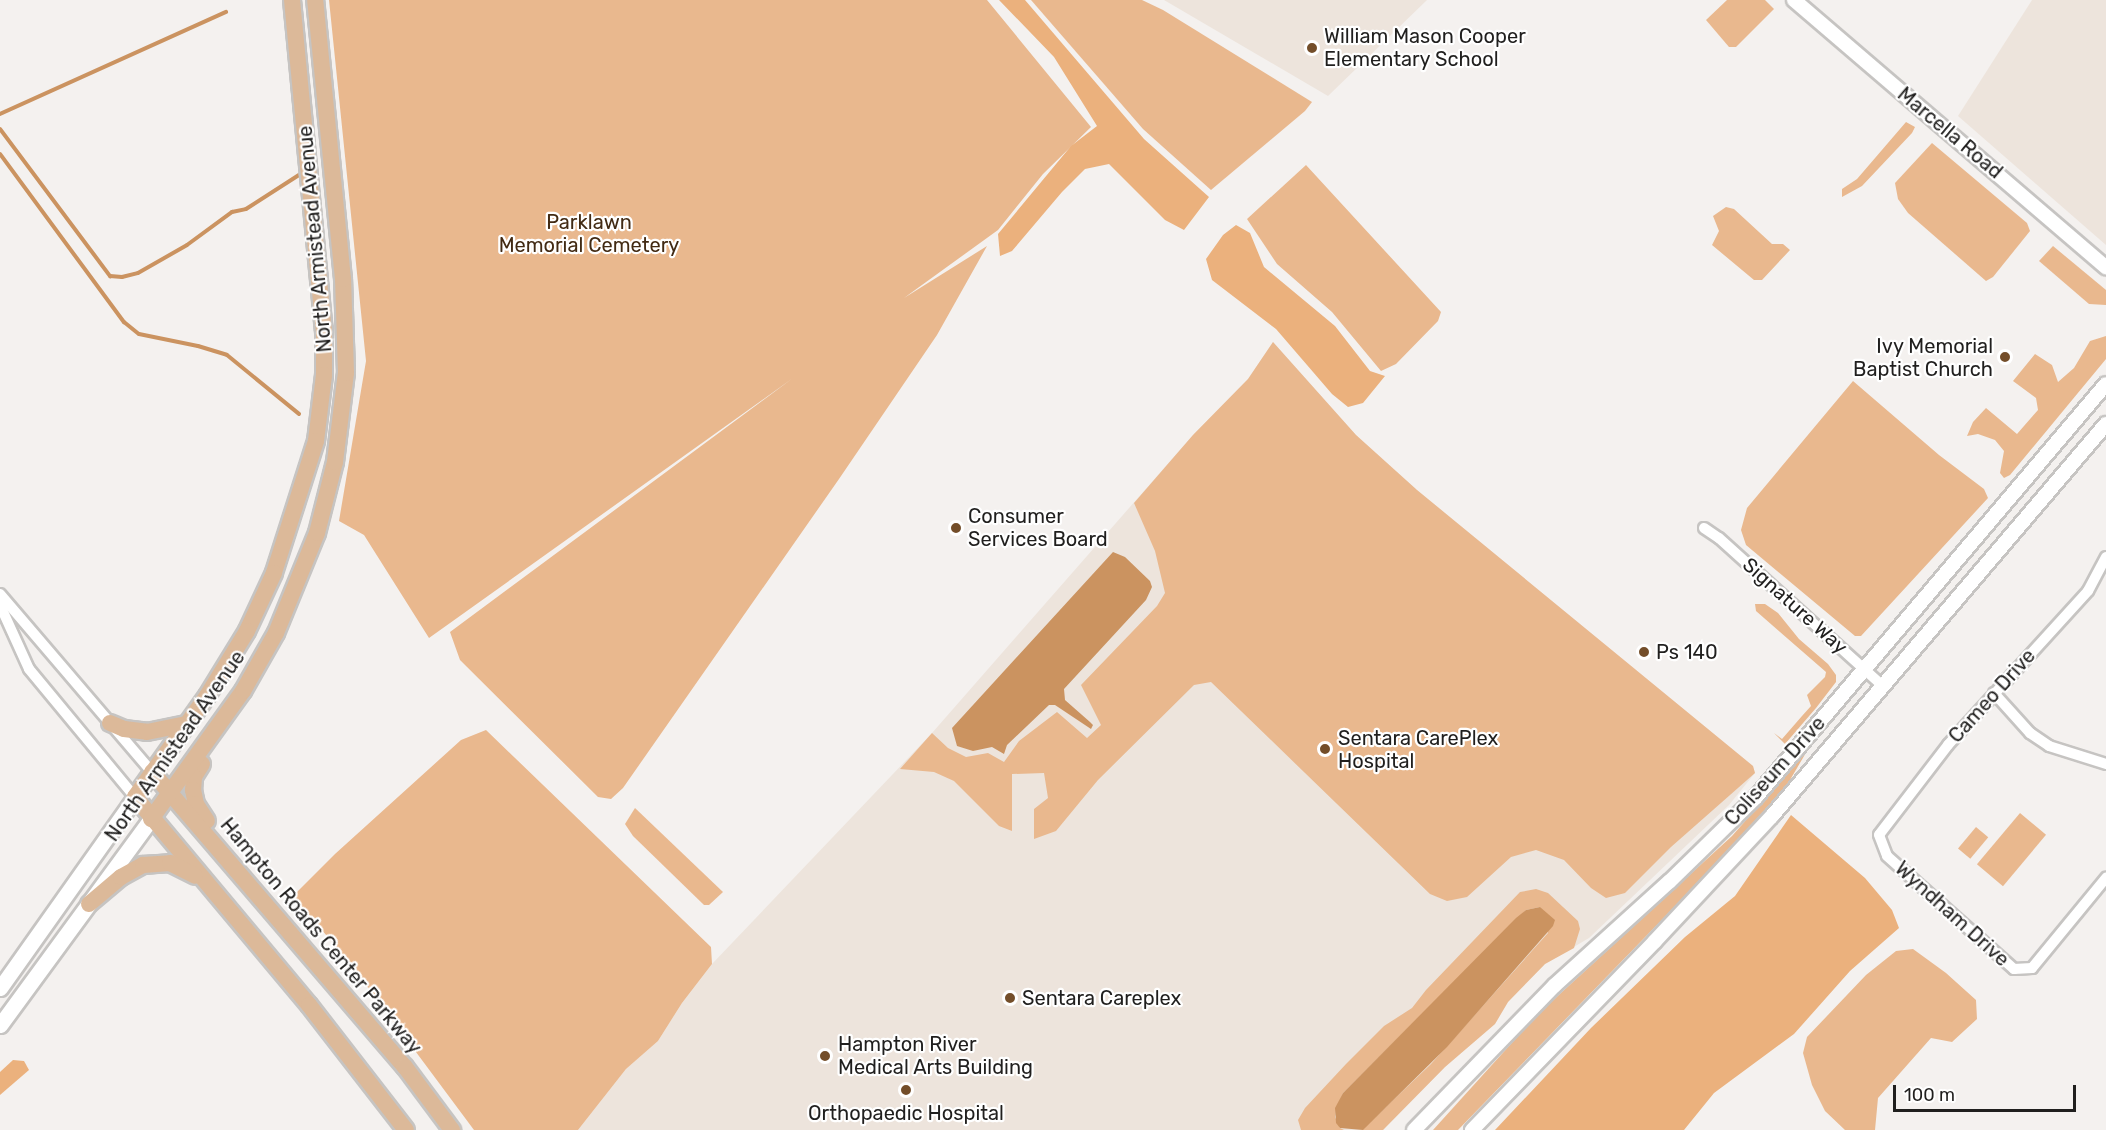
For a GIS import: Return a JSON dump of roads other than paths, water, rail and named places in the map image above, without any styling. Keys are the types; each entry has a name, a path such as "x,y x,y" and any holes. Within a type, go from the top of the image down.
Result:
{"main road":[{"name":"North Armistead Avenue","path":"0,988 187,724 248,631 274,573 313,454 321,416 324,375 320,268 292,0"},
{"name":"North Armistead Avenue","path":"0,1025 220,725 256,670 286,613 317,533 336,462 346,373 343,279 315,0"},
{"path":"110,723 124,729 147,732 187,724"},
{"path":"220,725 206,760 194,777 193,790 196,804 271,895 311,954"},
{"name":"Hampton Roads Center Parkway","path":"152,772 311,954 405,1067 452,1130"},
{"path":"135,797 151,819 309,1005 406,1130"},
{"path":"89,904 134,868 152,863 170,863 206,882"}],"street":[{"name":"Marcella Road","path":"1794,0 2106,267"},
{"name":"Coliseum Drive","path":"1414,1130 1554,986 1670,881 1756,797 2106,384"},
{"name":"Coliseum Drive","path":"1472,1130 1647,950 1769,819 2106,424"},
{"name":"Signature Way","path":"1704,528 1719,538 1883,686"},
{"name":"Cameo Drive","path":"1879,835 1948,745 2088,591 2106,557"},
{"path":"0,594 152,772"},
{"path":"0,604 29,669 135,797"},
{"path":"1995,693 2031,733 2049,746 2106,764"},
{"name":"Wyndham Drive","path":"1879,835 1887,856 2014,969 2032,968 2106,878"}],"waterway":[{"path":"0,114 226,12"},
{"path":"0,129 110,276 122,277 138,273 187,245 232,212 246,209 302,173"},
{"path":"0,154 124,322 139,334 198,346 227,355 299,414"}],"place":[{"name":"William Mason Cooper Elementary School","path":"1312,48"},
{"name":"Ivy Memorial Baptist Church","path":"2005,357"},
{"name":"Consumer Services Board","path":"956,528"},
{"name":"Ps 140","path":"1644,652"},
{"name":"Sentara CarePlex Hospital","path":"1325,749"},
{"name":"Sentara Careplex","path":"1010,998"},
{"name":"Hampton River Medical Arts Building","path":"825,1056"},
{"name":"Orthopaedic Hospital","path":"906,1090"}],"park label":[{"name":"Parklawn Memorial Cemetery","path":"589,234"}]}
